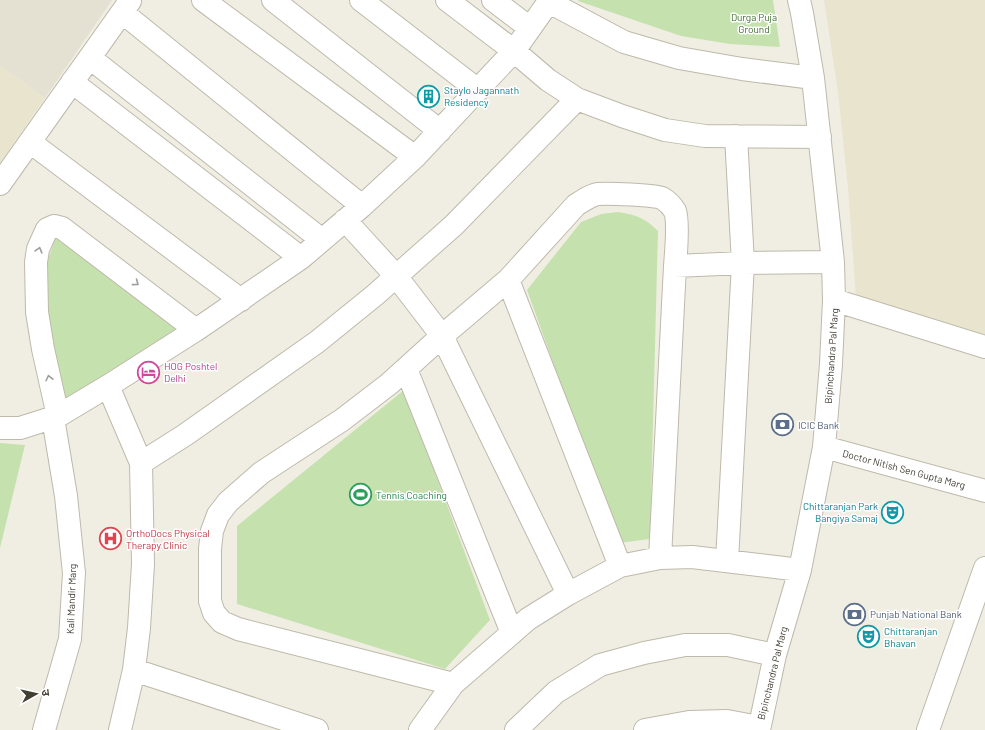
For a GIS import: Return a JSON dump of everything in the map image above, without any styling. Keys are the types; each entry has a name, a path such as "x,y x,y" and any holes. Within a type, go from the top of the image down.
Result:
{"street":[{"path":"203,0 415,157"},
{"path":"273,0 440,130"},
{"path":"361,0 478,90"},
{"path":"447,0 514,51 548,80 577,99 622,116 665,130 705,136 820,137"},
{"path":"493,0 530,28"},
{"name":"Bipinchandra Pal Marg","path":"759,729 775,655 800,570 824,447 831,364 834,300 833,262 820,137 799,0"},
{"path":"0,428 20,428 56,417 196,330 301,258 362,206 415,157 514,51 549,1 624,42 679,58 742,69 812,78"},
{"path":"0,184 126,6 362,206"},
{"path":"90,58 322,240"},
{"path":"72,82 301,258"},
{"path":"141,462 185,434 317,342 375,295 454,225 577,99"},
{"path":"726,561 743,263 736,136"},
{"path":"30,142 241,300"},
{"path":"453,684 238,629 222,622 214,613 210,601 210,549 212,531 218,515 228,502 262,473 342,420 389,384 442,336 508,280 576,205 585,199 598,194 649,195 662,198 671,205 675,212 676,266 660,558"},
{"path":"345,220 396,276 442,336 568,594"},
{"name":"Kali Mandir Marg","path":"44,730 70,639 74,573 56,417 37,312 37,256 38,249 48,229 54,226 62,228 196,330"},
{"path":"676,266 743,263 833,262"},
{"path":"508,280 620,566"},
{"path":"834,300 985,347"},
{"path":"406,369 512,633"},
{"path":"108,386 141,462 143,564 139,628 134,670 120,730"},
{"name":"Doctor Nitish Sen Gupta Marg","path":"824,447 985,491"},
{"path":"420,730 453,684 528,619 568,594 620,566 660,558 692,557 800,570"},
{"path":"928,730 985,568"},
{"path":"516,730 556,692 600,665 644,653 685,646 728,645 775,655"},
{"path":"134,670 317,730"},
{"path":"645,730 689,722 727,721 759,729"}],"shaded area":[{"path":"0,0 112,0 45,98 0,65"},
{"path":"824,0 985,0 985,338 856,298 848,188 838,92"},
{"path":"0,65 45,98 0,163"}],"green space":[{"name":"Durga Puja Ground","path":"773,0 780,47 730,44 681,36 578,1"},
{"path":"618,212 640,217 658,231 650,539 618,543 527,290 581,222 601,214"},
{"path":"57,234 181,326 66,402 51,350 46,265"},
{"path":"404,390 490,620 445,669 237,604 237,526"},
{"path":"0,443 25,445 0,548"}],"place":[{"name":"Staylo Jagannath Residency","path":"429,96"},
{"name":"HOG Poshtel Delhi","path":"149,372"},
{"name":"ICIC Bank","path":"783,425"},
{"name":"Tennis Coaching","path":"361,495"},
{"name":"Chittaranjan Park Bangiya Samaj","path":"893,512"},
{"name":"OrthoDocs Physical Therapy Clinic","path":"110,539"},
{"name":"Punjab National Bank","path":"854,614"},
{"name":"Chittaranjan Bhavan","path":"868,637"}]}
